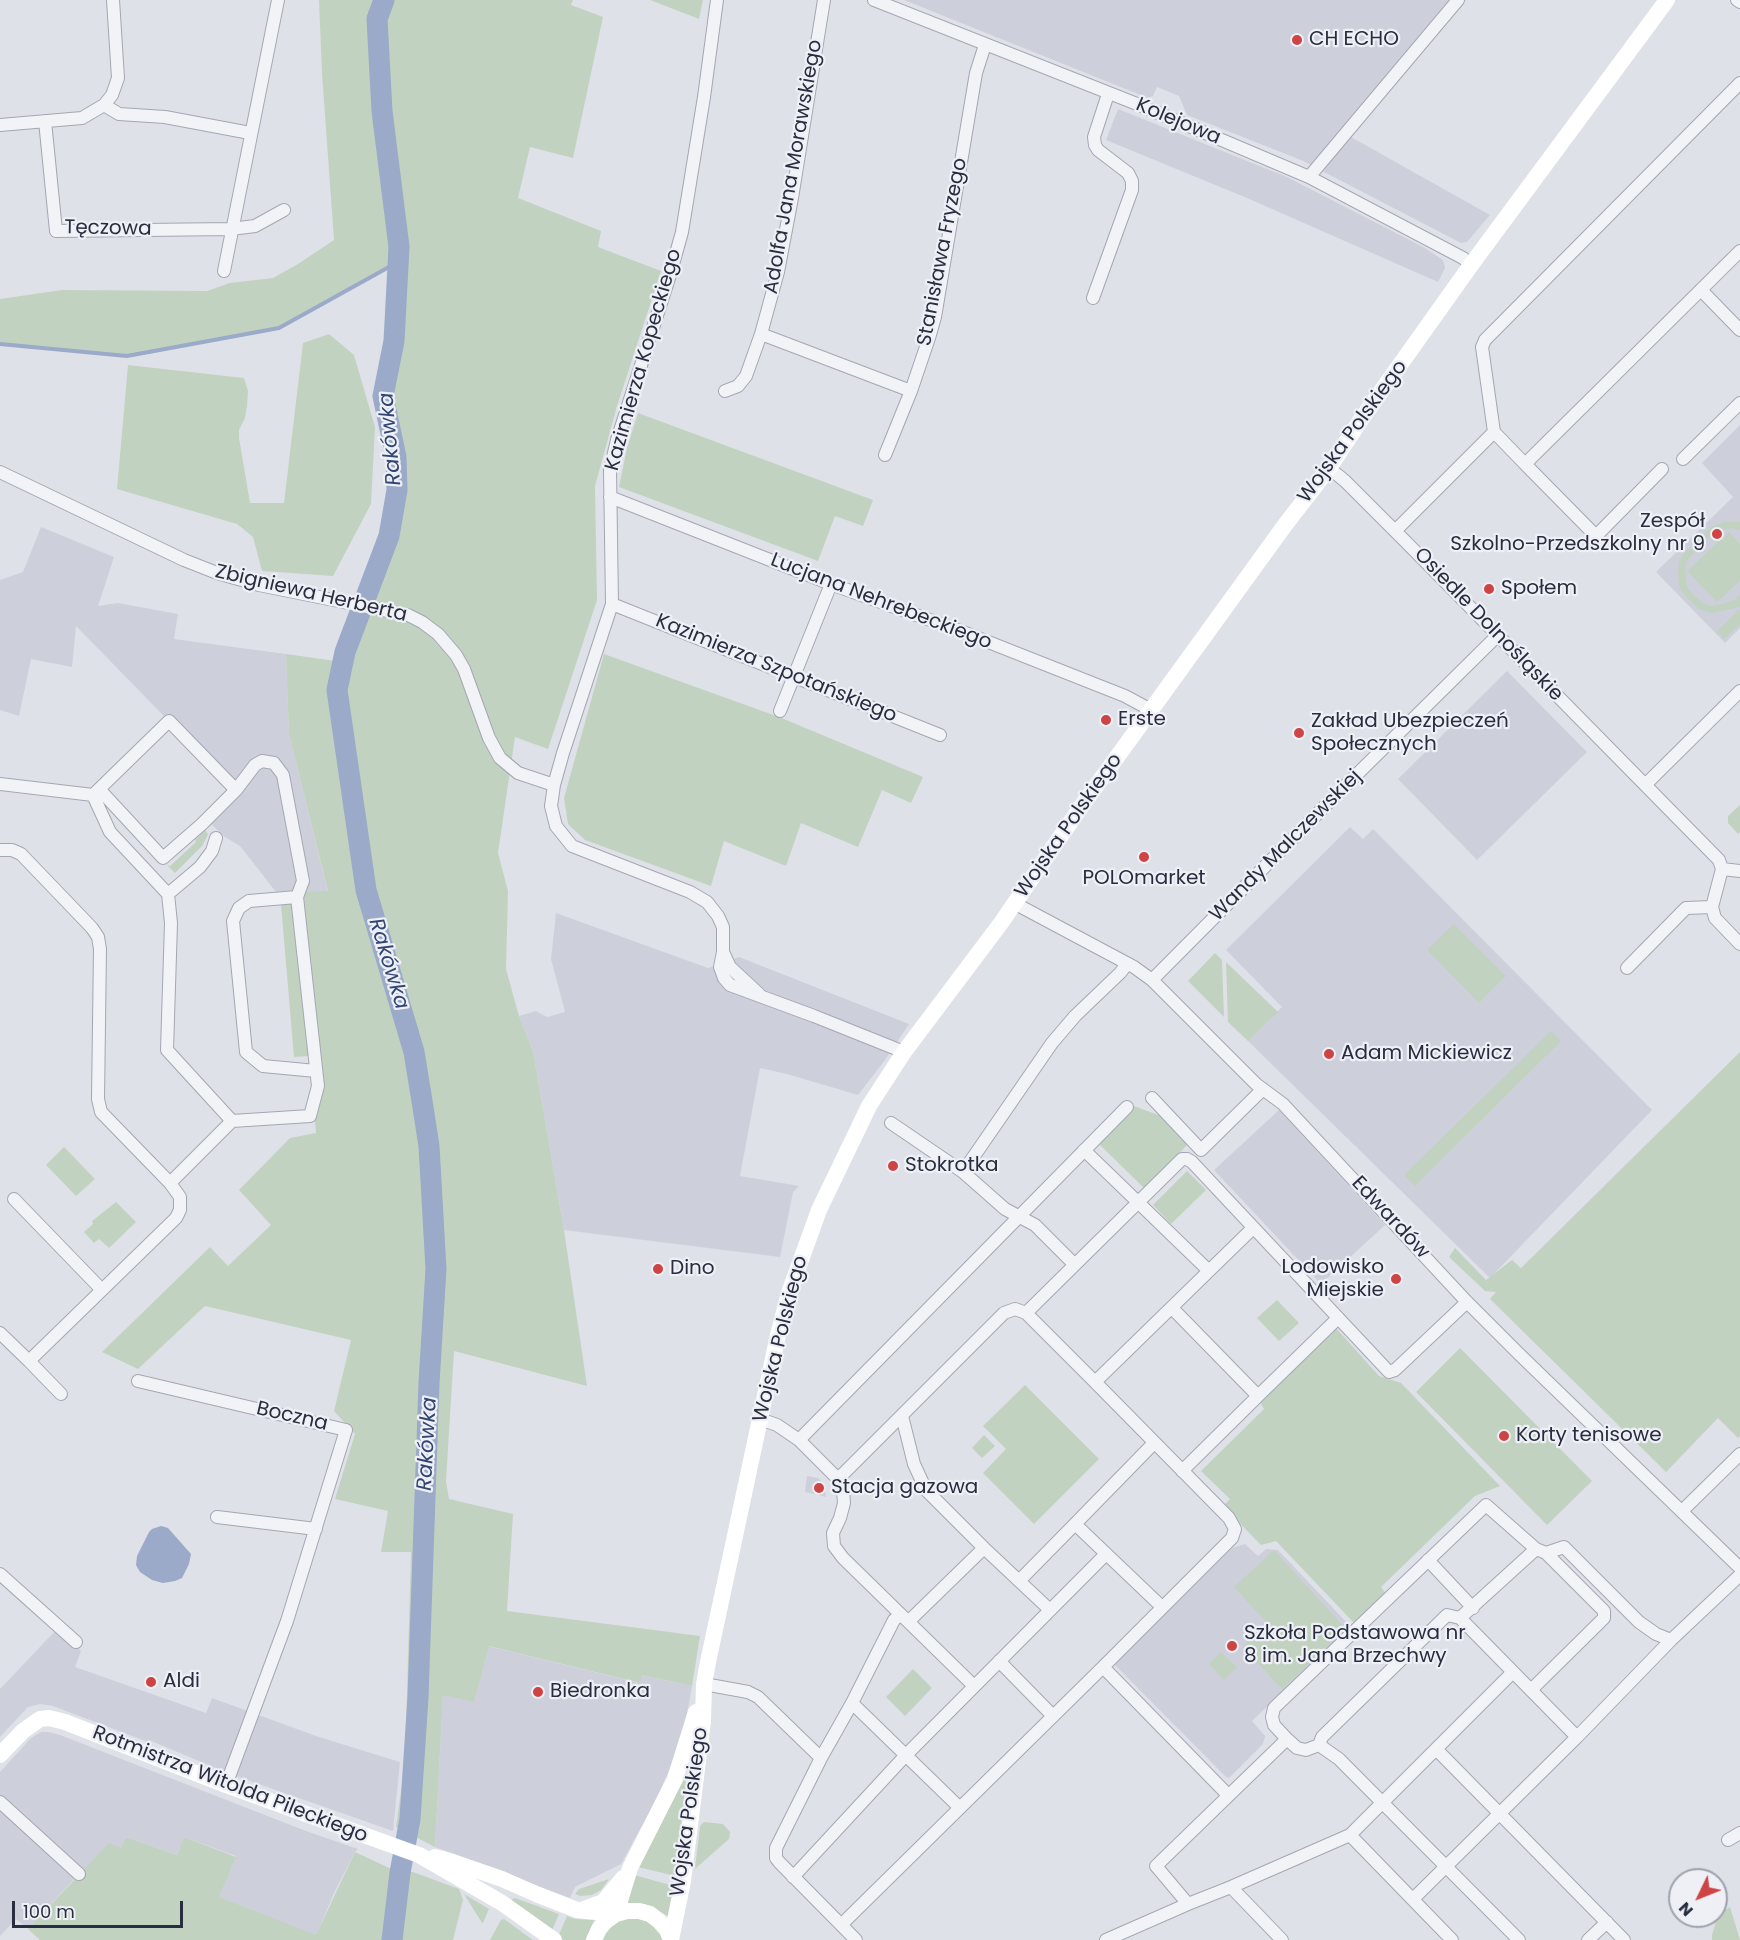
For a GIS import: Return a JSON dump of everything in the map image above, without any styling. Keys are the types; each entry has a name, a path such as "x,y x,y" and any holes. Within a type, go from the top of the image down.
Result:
{"street":[{"path":"0,125 82,118 104,105 112,95 118,78 113,0"},
{"path":"224,271 278,0"},
{"name":"Kazimierza Kopeckiego","path":"717,0 682,232 617,440 610,470 612,604 579,700 554,785 551,806 553,819 566,840 582,852 700,897 713,908 723,927 723,952 730,967 761,996 904,1052"},
{"name":"Adolfa Jana Morawskiego","path":"725,391 738,386 746,376 761,334 778,272 824,0"},
{"name":"Kolejowa","path":"874,0 1310,177 1463,258 1472,265"},
{"path":"1310,177 1458,0"},
{"name":"Wojska Polskiego","path":"616,1914 630,1868 675,1779 704,1684 789,1293 819,1210 869,1106 904,1052 1014,903 1285,525 1329,468 1472,265 1667,0"},
{"name":"Stanisława Fryzego","path":"885,455 930,338 976,73 985,45"},
{"path":"1662,469 1596,536 1494,432 1482,347 1485,340 1740,83"},
{"path":"1093,298 1132,190 1132,181 1128,173 1098,150 1095,145 1094,137 1108,94"},
{"path":"104,105 119,114 165,117 250,134"},
{"name":"Tęczowa","path":"45,121 56,231 231,230 255,226 284,210"},
{"path":"1525,464 1740,251"},
{"path":"1701,290 1740,330"},
{"path":"761,334 910,391"},
{"path":"1683,459 1740,403"},
{"path":"1395,531 1494,432"},
{"name":"Osiedle Dolnośląskie","path":"1329,468 1395,531 1719,860 1722,869"},
{"name":"Zbigniewa Herberta","path":"0,472 184,560 217,573 259,585 412,617 438,634 456,655 464,669 489,738 500,758 518,773 554,785"},
{"name":"Lucjana Nehrebeckiego","path":"609,497 1055,668 1125,696 1151,710"},
{"path":"780,711 831,584"},
{"name":"Kazimierza Szpotańskiego","path":"612,604 940,735"},
{"name":"Wandy Malczewskiej","path":"1152,980 1498,635"},
{"path":"1645,785 1740,691"},
{"path":"97,792 169,721 236,790"},
{"path":"0,784 97,792 164,858 236,790 255,765 262,761 274,763 283,776 303,881 297,897 318,1086 310,1116 232,1121 170,1183"},
{"path":"97,792 110,832 168,894 171,923 168,1050 232,1121"},
{"path":"168,894 200,867 212,851 216,838"},
{"path":"0,850 12,850 21,854 98,937 100,949 99,1107 170,1183 181,1201 176,1218 29,1361"},
{"path":"1740,871 1722,869 1712,907 1715,918 1740,944"},
{"path":"297,897 249,901 239,908 233,921 246,1052 263,1066 316,1071"},
{"name":"Edwardów","path":"1014,903 1152,980 1237,1065 1283,1104 1467,1302 1740,1568"},
{"path":"1627,968 1686,908 1712,907"},
{"path":"963,1172 1052,1043 1075,1016 1127,964"},
{"path":"1152,1098 1201,1150 1263,1089"},
{"path":"799,1440 1127,1107"},
{"path":"891,1123 963,1172 1005,1209 1035,1225 1074,1264"},
{"path":"1084,1150 1208,1270"},
{"path":"1026,1313 1179,1160 1187,1159 1389,1372 1395,1370 1467,1302"},
{"path":"14,1199 102,1290"},
{"path":"1095,1382 1253,1228"},
{"path":"1172,1308 1258,1396"},
{"path":"838,1479 1004,1313 1012,1309 1026,1313 1229,1518 1235,1529 1232,1538 841,1925"},
{"path":"1182,1471 1338,1318"},
{"path":"0,1333 61,1395"},
{"name":"Boczna","path":"138,1381 346,1430 287,1621 226,1785"},
{"path":"902,1416 914,1464 926,1490 1050,1610"},
{"path":"760,1419 777,1425 799,1440 838,1479 843,1490 844,1503 833,1533 834,1546 843,1558 974,1686"},
{"path":"1019,1581 1154,1443"},
{"path":"1682,1511 1740,1454"},
{"path":"1531,1690 1604,1618 1604,1611 1541,1551 1486,1505 1274,1708 1272,1717 1275,1725 1298,1748 1306,1750 1319,1745 1322,1737 1447,1614 1460,1618 1577,1737"},
{"path":"217,1517 316,1529"},
{"path":"1075,1524 1162,1607"},
{"path":"1460,1618 1541,1551 1564,1547 1640,1622 1656,1634 1671,1640"},
{"path":"856,1940 776,1858 776,1848 894,1620 904,1618 984,1548"},
{"path":"793,1877 906,1755 1106,1554"},
{"path":"1428,1560 1473,1608"},
{"path":"0,1574 76,1642"},
{"path":"1413,1899 1577,1737 1671,1640 1740,1575"},
{"path":"999,1661 1053,1716"},
{"path":"1103,1667 1228,1795"},
{"path":"1106,1940 1350,1835 1513,1672"},
{"path":"704,1684 748,1692 758,1697 821,1758"},
{"name":"Wojska Polskiego","path":"671,1940 685,1860 703,1721 704,1684"},
{"path":"852,1704 960,1808"},
{"name":"Rotmistrza Witolda Pileckiego","path":"0,1755 22,1731 40,1719 49,1718 65,1722 226,1785 419,1855 450,1861 502,1879 577,1910 616,1914 639,1911 650,1914 667,1930 671,1940"},
{"path":"1188,1904 1156,1866 1287,1739"},
{"path":"1319,1745 1339,1759 1519,1940"},
{"path":"1436,1749 1624,1940"},
{"path":"0,1802 79,1874"},
{"path":"1728,1840 1740,1833"},
{"path":"1350,1835 1451,1940"},
{"name":"Rotmistrza Witolda Pileckiego","path":"419,1855 502,1903 554,1940"},
{"path":"577,1910 603,1902 630,1868"},
{"path":"1232,1887 1282,1940"},
{"path":"594,1940 599,1929 616,1914"},
{"path":"1588,1940 1607,1922"}],"shaded area":[{"path":"904,0 1466,0 1351,137 1490,215 1467,242 1461,243 1301,160 1187,115 1179,96 1157,87 1153,96 1148,98"},
{"path":"1118,109 1287,177 1425,248 1443,260 1445,268 1438,282 1247,198 1106,140"},
{"name":"Zespół Szkolno-Przedszkolny nr 9","path":"1740,425 1740,628 1725,643 1656,572 1733,497 1702,463"},
{"path":"41,527 114,557 98,606 118,603 178,614 174,639 286,654 289,734 328,892 276,892 240,846 225,837 210,823 240,794 76,626 72,667 31,659 19,716 0,710 0,580 23,572"},
{"path":"1507,671 1587,752 1477,860 1398,779"},
{"path":"1350,827 1363,839 1373,829 1652,1110 1490,1278 1248,1041 1282,1007 1226,950"},
{"path":"556,913 708,968 739,957 909,1024 858,1095 760,1068 740,1176 799,1186 793,1192 780,1257 564,1230 533,1051 519,1016 536,1011 547,1017 565,1012 551,959"},
{"path":"1279,1110 1385,1225 1321,1284 1214,1170"},
{"path":"807,1476 818,1478 824,1484 826,1497 805,1492"},
{"name":"Szkoła Podstawowa nr 8 im. Jana Brzechwy","path":"1245,1544 1258,1556 1266,1549 1278,1550 1351,1627 1252,1721 1265,1736 1263,1744 1229,1778 1114,1664 1232,1548"},
{"path":"57,1629 81,1651 75,1667 206,1713 212,1698 316,1736 400,1762 393,1831 230,1774 149,1740 148,1742 53,1706 40,1704 28,1707 0,1737 0,1689"},
{"path":"488,1646 639,1683 642,1675 692,1686 683,1736 656,1800 621,1864 575,1887 570,1898 435,1847 443,1694 474,1701"},
{"path":"41,1732 60,1735 358,1849 334,1893 316,1936 218,1897 236,1856 184,1837 177,1855 126,1837 121,1849 76,1877 28,1929 16,1919 0,1936 0,1772 31,1738"}],"green space":[{"path":"319,0 573,0 571,5 603,17 573,158 530,147 518,198 601,231 598,247 661,271 617,406 595,486 597,600 548,749 515,737 498,853 508,891 506,969 519,1016 533,1051 564,1230 587,1386 454,1351 446,1481 449,1499 513,1514 507,1611 700,1636 692,1686 642,1675 640,1683 489,1646 474,1702 443,1695 435,1847 396,1827 405,1763 411,1552 381,1552 388,1511 335,1499 355,1434 334,1411 351,1340 205,1306 138,1369 102,1352 210,1247 228,1266 271,1225 239,1190 290,1138 316,1133 309,1056 294,1057 280,893 328,891 289,734 286,654 343,662 389,536 397,490 397,474 396,457 383,396 394,341 398,263 279,328 127,356 0,344 0,299 62,290 207,291 230,283 273,278 334,240"},
{"path":"650,0 703,0 699,19"},
{"path":"329,334 354,355 375,427 371,504 333,576 262,571 253,537 237,524 117,489 128,365 244,378 248,391 247,406 245,418 239,430 239,438 250,503 284,503 303,343"},
{"path":"638,413 873,500 863,526 835,516 818,561 619,487 627,448"},
{"path":"1724,522 1740,522 1740,530 1732,528 1709,537 1689,558 1685,567 1687,587 1702,602 1710,606 1719,605 1734,600 1740,595 1740,607 1712,613 1699,609 1686,597 1679,586 1679,562 1684,553 1711,527"},
{"path":"1729,532 1740,544 1740,581 1717,602 1687,571"},
{"path":"1740,609 1740,624 1724,639 1717,631"},
{"path":"604,654 779,717 923,777 911,803 882,790 858,847 801,823 786,866 724,841 711,886 585,840 568,824 564,798"},
{"path":"1740,805 1740,832 1738,834 1728,823 1728,816"},
{"path":"205,830 208,834 203,845 175,873 167,865 170,866 196,842 195,840"},
{"path":"1454,924 1506,976 1479,1003 1427,950"},
{"path":"1215,953 1222,960 1224,1017 1188,981"},
{"path":"1226,962 1278,1012 1248,1041 1228,1022"},
{"path":"1551,1031 1561,1041 1415,1186 1404,1175"},
{"path":"1740,1052 1740,1436 1738,1438 1718,1418 1666,1472 1490,1299 1496,1292 1485,1291 1449,1257 1455,1248 1486,1280 1512,1260 1521,1268"},
{"path":"1134,1106 1161,1116 1189,1143 1145,1189 1097,1142"},
{"path":"64,1147 95,1179 76,1196 46,1165"},
{"path":"1187,1171 1206,1190 1171,1224 1153,1205"},
{"path":"116,1202 136,1222 109,1248 99,1239 94,1243 84,1232 93,1224 92,1221"},
{"path":"1277,1300 1299,1323 1279,1341 1257,1318"},
{"path":"1335,1327 1379,1376 1401,1383 1500,1486 1475,1496 1381,1587 1386,1594 1355,1624 1276,1541 1261,1545 1223,1506 1230,1499 1201,1471 1264,1409 1259,1401"},
{"name":"Korty tenisowe","path":"1460,1348 1592,1481 1547,1525 1416,1392"},
{"path":"1025,1385 1099,1459 1034,1524 983,1473 1006,1449 983,1426"},
{"path":"984,1435 995,1446 982,1458 972,1448"},
{"path":"1274,1550 1346,1629 1282,1689 1243,1647 1268,1624 1234,1587"},
{"path":"1221,1652 1237,1667 1224,1680 1209,1664"},
{"path":"913,1669 932,1688 905,1716 886,1697"},
{"path":"684,1779 686,1782 675,1876 638,1867"},
{"path":"704,1822 723,1824 730,1832 729,1839 695,1869 700,1826"},
{"path":"126,1837 177,1855 184,1837 236,1857 219,1897 316,1935 355,1852 400,1873 413,1872 459,1889 463,1900 453,1940 40,1940 28,1929 109,1843 121,1848"},
{"path":"634,1875 674,1886 668,1916 645,1904 626,1904"},
{"path":"609,1879 601,1890 592,1895 575,1894 579,1889"},
{"path":"464,1894 489,1909 483,1923 482,1923"},
{"path":"515,1898 559,1914 551,1933 511,1900"},
{"path":"1730,1907 1740,1940 1712,1940 1714,1928 1728,1928 1728,1908"},
{"path":"567,1916 594,1920 587,1940 563,1940 558,1937"},
{"path":"626,1918 648,1921 657,1927 664,1940 602,1940 608,1929 616,1922"},
{"path":"504,1919 533,1940 490,1940 501,1920"}],"water":[{"path":"161,1526 168,1528 191,1554 182,1578 163,1583 152,1580 140,1572 136,1565 137,1556 149,1532"}],"waterway":[{"name":"Rakówka","path":"384,0 377,19 382,111 399,247 394,341 383,396 396,457 397,490 389,536 345,652 337,690 366,890 414,1052 429,1146 436,1269 429,1383 418,1697 410,1819 400,1873 392,1940"},
{"path":"0,344 127,356 279,328 398,262"}],"place":[{"name":"CH ECHO","path":"1297,40"},
{"name":"Zespół Szkolno-Przedszkolny nr 9","path":"1717,534"},
{"name":"Społem","path":"1489,589"},
{"name":"Erste","path":"1106,720"},
{"name":"Zakład Ubezpieczeń Społecznych","path":"1299,733"},
{"name":"POLOmarket","path":"1144,857"},
{"name":"Adam Mickiewicz","path":"1329,1054"},
{"name":"Stokrotka","path":"893,1166"},
{"name":"Dino","path":"658,1269"},
{"name":"Lodowisko Miejskie","path":"1396,1279"},
{"name":"Korty tenisowe","path":"1504,1436"},
{"name":"Stacja gazowa","path":"819,1488"},
{"name":"Szkoła Podstawowa nr 8 im. Jana Brzechwy","path":"1232,1646"},
{"name":"Aldi","path":"151,1682"},
{"name":"Biedronka","path":"538,1692"}]}
